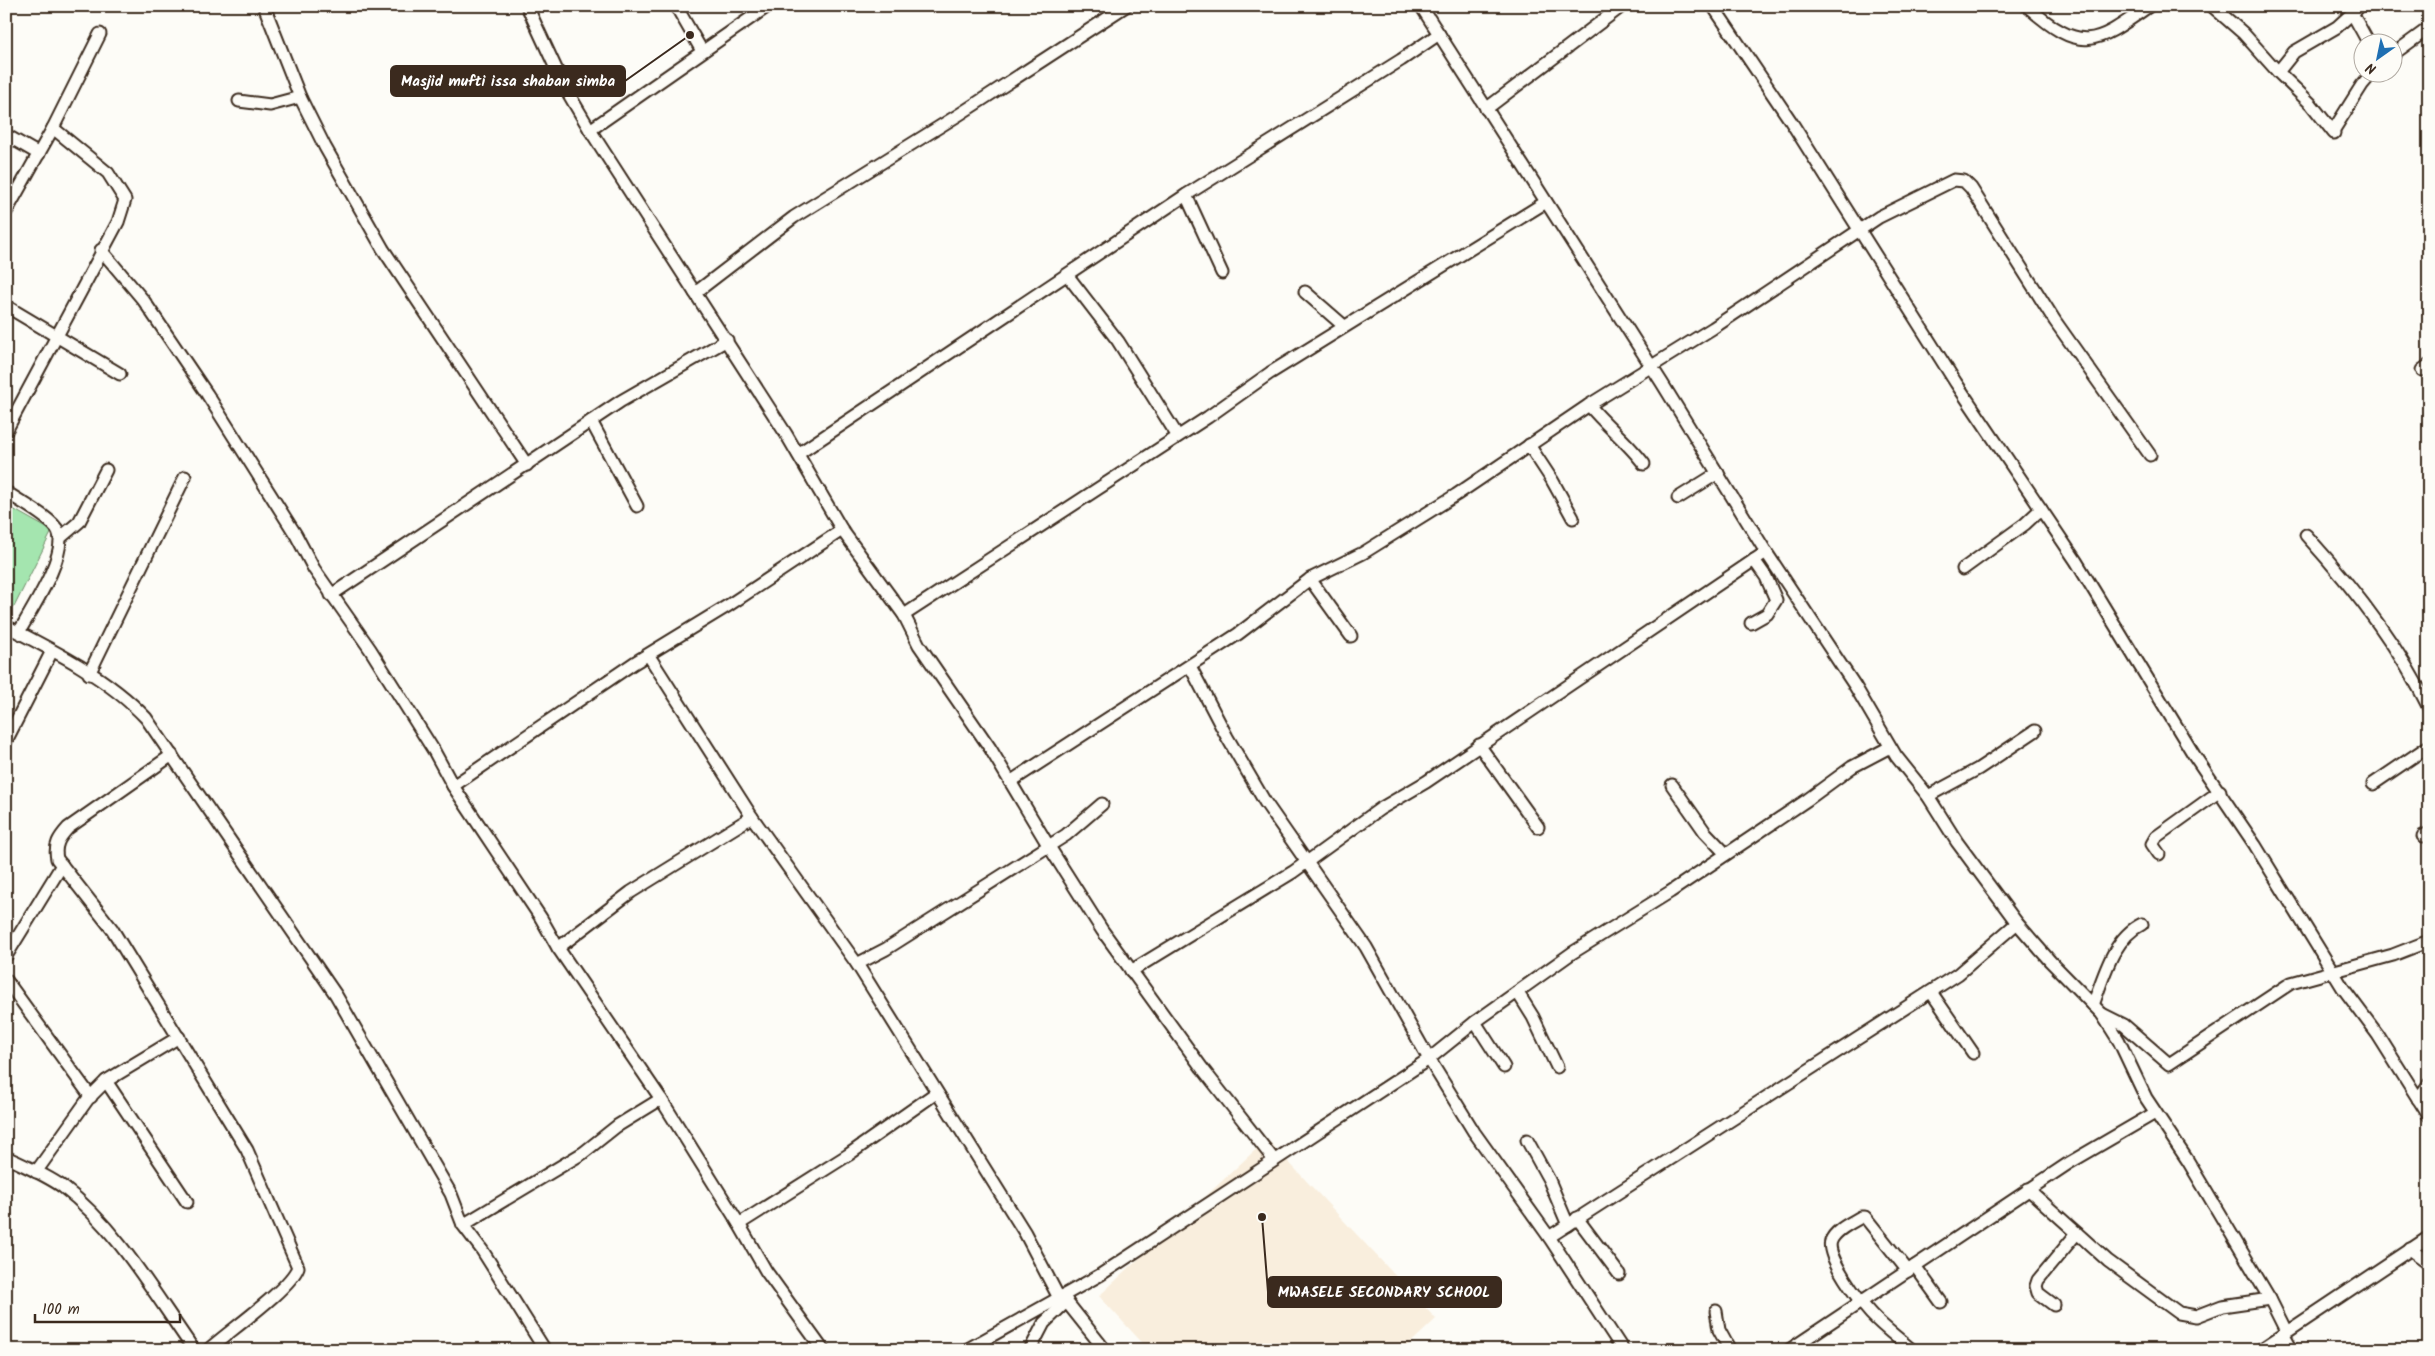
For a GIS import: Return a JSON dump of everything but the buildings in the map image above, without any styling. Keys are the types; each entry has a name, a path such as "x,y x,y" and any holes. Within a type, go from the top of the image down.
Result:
{"street":[{"path":"264,6 300,97 325,147 382,249 527,465"},
{"path":"527,6 564,86 590,130 727,340 798,454 842,530 904,615 919,645 990,748 1048,845 1131,971 1202,1068 1274,1160"},
{"path":"676,6 702,51"},
{"path":"695,293 824,197 960,114 1126,6"},
{"path":"1421,6 1718,473 1766,552 1855,686 1890,747 1928,796 1957,842 2017,923 2102,1014 2120,1042 2130,1067 2155,1113 2188,1160 2270,1300 2292,1350"},
{"path":"1486,109 1622,6"},
{"path":"1713,6 1790,120 1858,232 1956,383 2041,509 2194,755 2220,791 2333,972 2378,1035 2429,1116"},
{"path":"2027,6 2068,35 2086,40 2103,37 2144,8"},
{"path":"2212,6 2243,33 2278,72 2311,104 2333,132 2365,82"},
{"path":"590,130 764,8"},
{"path":"2278,72 2294,52 2336,27 2356,10 2364,32"},
{"path":"2402,48 2429,28"},
{"path":"6,212 53,128 100,34"},
{"path":"798,454 1068,276 1186,195 1439,34"},
{"path":"239,101 270,104 300,97"},
{"path":"6,431 101,250 118,222 125,200 108,173 53,128"},
{"path":"6,135 39,154"},
{"path":"1010,782 1238,634 1310,579 1363,553 1456,495 1589,404 1713,328 1879,217 1922,194 1954,180 1964,181 1971,188 2055,321 2150,455"},
{"path":"1186,195 1222,273"},
{"path":"904,615 989,561 1344,326 1546,202"},
{"path":"101,250 144,301 207,394 331,595 370,649 434,751 453,786 541,918 558,948 661,1099 739,1224 766,1272 823,1350"},
{"path":"1068,276 1118,341 1177,435"},
{"path":"1305,292 1344,326"},
{"path":"6,306 120,374"},
{"path":"331,595 621,401 727,340"},
{"path":"1589,404 1602,421 1629,444 1644,464"},
{"path":"591,421 637,506"},
{"path":"1529,445 1573,518"},
{"path":"60,538 71,531 79,522 106,470"},
{"path":"1678,498 1718,473"},
{"path":"89,674 185,477"},
{"path":"6,492 54,525 60,538 58,556 19,632"},
{"path":"1963,569 2025,524 2041,509"},
{"path":"453,786 634,663 649,656 842,530"},
{"path":"2306,535 2346,579 2382,630 2429,708"},
{"path":"1131,971 1307,862 1380,809 1692,604 1766,552"},
{"path":"1751,623 1767,614 1776,600 1766,577 1754,560"},
{"path":"1310,579 1351,636"},
{"path":"6,626 89,674 134,705 146,718 336,995 451,1194 463,1225 482,1250 544,1350"},
{"path":"6,741 52,651"},
{"path":"649,656 752,817 857,964 1063,1298 1105,1350"},
{"path":"1190,666 1227,738 1265,802 1366,947 1429,1059 1474,1132 1549,1237 1623,1350"},
{"path":"1928,796 1978,769 2035,731"},
{"path":"1479,745 1538,827"},
{"path":"2373,784 2429,746"},
{"path":"966,1350 1063,1298 1100,1274 1429,1059 1475,1022 1572,953 1726,854 1852,767 1890,747"},
{"path":"172,755 68,828 58,839 55,851 62,865 112,929 247,1150 298,1267 294,1277 281,1290 208,1350"},
{"path":"1672,785 1704,832 1726,854"},
{"path":"2158,854 2152,844 2156,837 2220,791"},
{"path":"857,964 886,949 1066,835 1102,804"},
{"path":"558,948 631,892 752,817"},
{"path":"6,956 62,865"},
{"path":"1549,1237 1932,992 1958,974 2017,923"},
{"path":"2093,1005 2120,942 2129,932 2142,924"},
{"path":"2102,1014 2124,1026 2169,1064 2291,983 2393,955 2429,941"},
{"path":"6,980 91,1097"},
{"path":"1932,992 1972,1053"},
{"path":"1518,993 1533,1017 1557,1067"},
{"path":"1475,1022 1504,1067"},
{"path":"36,1172 91,1097 106,1081 180,1038"},
{"path":"106,1081 187,1202"},
{"path":"2418,1099 2429,1084"},
{"path":"739,1224 848,1155 936,1093"},
{"path":"463,1225 583,1153 617,1126 661,1099"},
{"path":"1789,1350 2028,1189 2101,1143 2155,1113"},
{"path":"1527,1140 1573,1221 1619,1274"},
{"path":"6,1157 62,1186 88,1209 114,1238 194,1350"},
{"path":"2028,1189 2108,1261 2179,1313 2196,1316 2222,1306 2270,1300"},
{"path":"1912,1350 1879,1322 1861,1302 1833,1259 1829,1248 1834,1235 1861,1217 1868,1219 1941,1302"},
{"path":"2054,1305 2038,1293 2036,1286 2043,1273 2077,1233"},
{"path":"2260,1350 2284,1332 2429,1237"},
{"path":"2410,1248 2429,1263"},
{"path":"1030,1350 1044,1323 1063,1298"},
{"path":"1716,1312 1719,1330 1730,1350"}],"shaded area":[{"path":"1267,1139 1436,1319 1403,1350 1149,1350 1099,1296"}],"green space":[{"path":"6,505 52,531 14,607 6,603"}],"place":[{"name":"Masjid mufti issa shaban simba","path":"690,35"},
{"name":"MWASELE SECONDARY SCHOOL","path":"1262,1217"}]}
